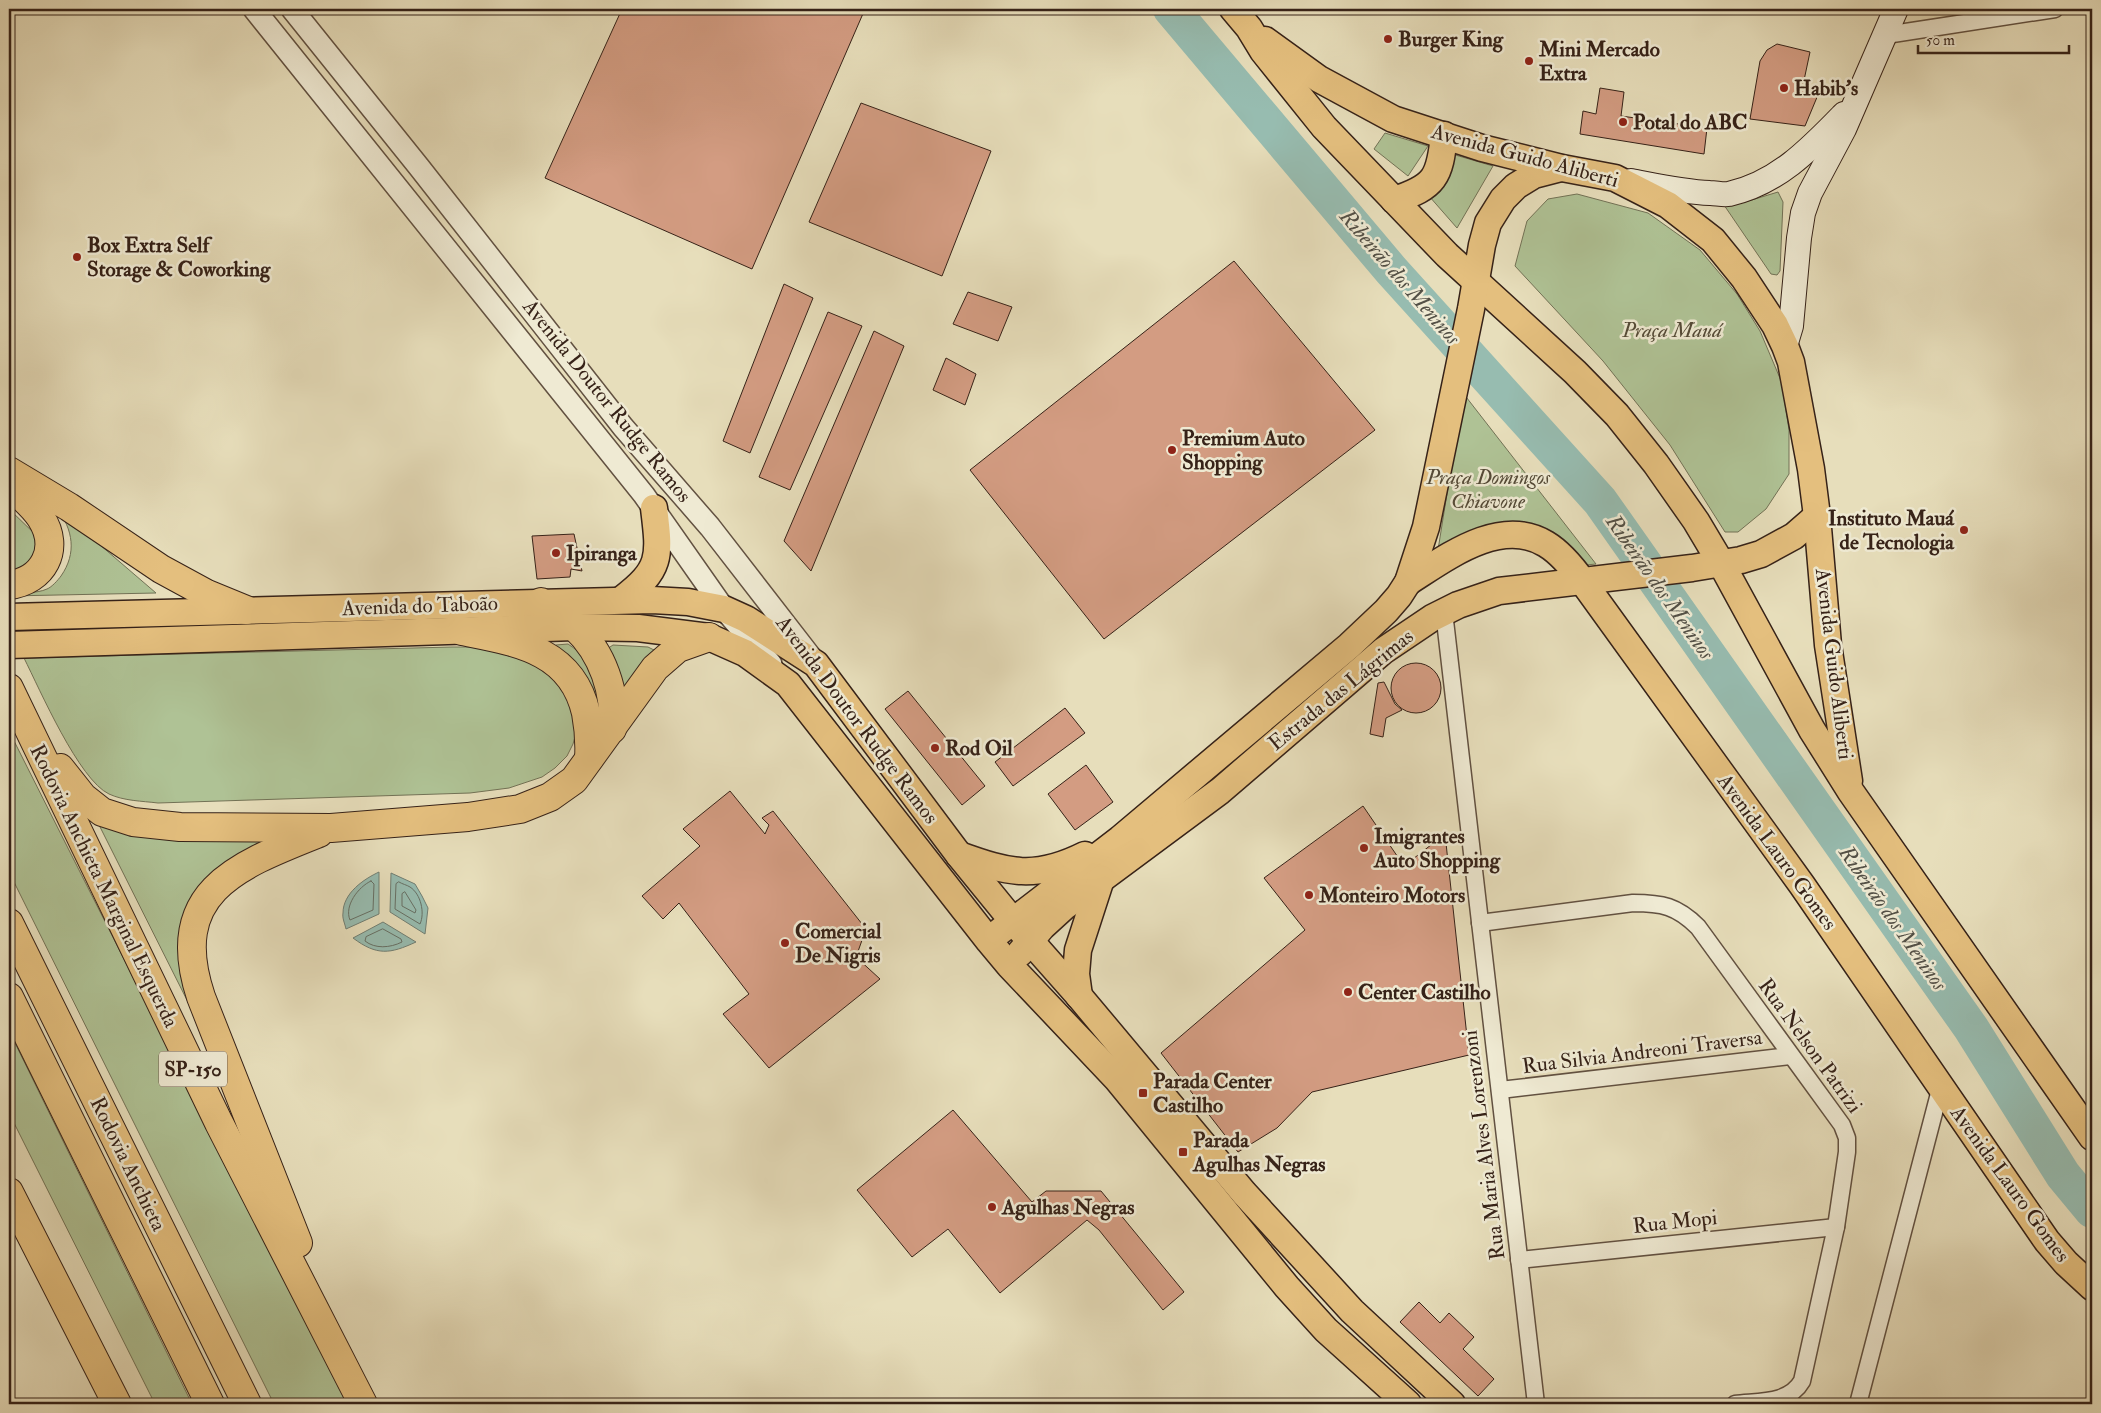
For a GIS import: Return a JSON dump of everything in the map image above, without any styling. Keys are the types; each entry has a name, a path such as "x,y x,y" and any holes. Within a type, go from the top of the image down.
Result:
{"highway":[{"path":"9,472 69,507 161,569 207,594 246,610"},
{"path":"9,484 41,519 49,543 46,560 36,575 22,583 9,585"},
{"path":"541,602 575,627 591,646 608,680 613,700 612,729"},
{"path":"462,631 520,644 554,660 562,668 574,681 582,698 589,728 589,759"},
{"path":"29,730 83,797 102,812 133,822 180,827 331,828 468,817 520,809 541,802 560,792 574,780 647,678 665,658 685,645 709,637"},
{"name":"Rodovia Anchieta Marginal Esquerda","path":"9,688 219,1123 359,1395"},
{"path":"331,828 242,867 213,889 205,899 194,926 191,960 201,997 359,1395"},
{"name":"Rodovia Anchieta","path":"9,923 247,1404"},
{"name":"Rodovia Anchieta","path":"9,997 210,1404"},
{"path":"9,1192 117,1404"}],"main road":[{"path":"1785,346 1789,337 1792,318 1803,213 1810,194 1844,130 1896,9"},
{"name":"Avenida Guido Aliberti","path":"1241,18 1319,79 1393,119 1482,148 1562,168 1615,178 1668,205 1713,240 1764,307 1785,346 1802,416 1817,516 1828,645 1850,792"},
{"name":"Avenida Guido Aliberti","path":"1241,18 1263,51 1324,128 1447,255 1575,372 1617,415 1656,464 1696,521 1812,730 1850,792 2092,1137"},
{"path":"1615,178 1687,192 1728,194 1764,181 1786,168 1809,150 1854,104"},
{"path":"1394,200 1417,193 1427,185 1437,171 1442,155 1444,135"},
{"name":"Estrada das Lágrimas","path":"989,941 1012,920 1120,839 1349,646 1386,611 1408,582 1426,527 1488,224 1503,198 1516,186 1534,175 1562,168"},
{"path":"621,600 649,576 655,564 657,538 649,501"},
{"name":"Estrada das Lágrimas","path":"1009,965 1065,906 1220,791 1383,651 1422,624 1471,600 1499,591 1592,581 1741,560 1778,545 1794,536 1817,516"},
{"name":"Avenida Lauro Gomes","path":"1408,582 1466,547 1495,537 1512,535 1533,538 1548,545 1592,581 2048,1241 2089,1286"},
{"name":"Avenida do Taboão","path":"9,617 621,600 688,602 724,609 746,619 816,664"},
{"name":"Avenida do Taboão","path":"9,645 575,627 638,628 709,637 745,653 788,684"},
{"name":"Avenida Doutor Rudge Ramos","path":"816,664 959,855 1244,1193 1345,1304 1452,1404"},
{"name":"Avenida Doutor Rudge Ramos","path":"788,684 1009,965 1117,1080 1287,1287 1326,1330 1408,1404"},
{"path":"959,855 1000,869 1019,872 1035,871 1070,862 1120,839"},
{"path":"1079,996 1076,974 1078,950 1101,879"}],"street":[{"name":"Avenida Doutor Rudge Ramos","path":"254,9 649,501 724,609 788,684"},
{"name":"Avenida Doutor Rudge Ramos","path":"292,9 665,476 710,527 816,664"},
{"path":"1886,35 2055,9"},
{"path":"649,501 665,476"},
{"name":"Rua Maria Alves Lorenzoni","path":"1444,612 1536,1404"},
{"name":"Rua Nelson Patrizi","path":"1480,923 1633,902 1654,903 1670,907 1686,915 1698,927 1842,1125 1847,1138 1847,1152 1836,1227 1800,1386 1785,1398 1735,1404"},
{"name":"Rua Silvia Andreoni Traversa","path":"1500,1090 1790,1056"},
{"path":"1858,1404 1941,1086"},
{"name":"Rua Mopi","path":"1519,1260 1836,1227"}],"green space":[{"path":"1385,133 1428,146 1408,176 1374,149"},
{"path":"1452,154 1493,166 1457,228 1429,196"},
{"path":"1778,192 1783,202 1780,271 1777,275 1771,274 1724,205 1745,202"},
{"name":"Praça Mauá","path":"1577,194 1648,213 1700,250 1737,294 1760,331 1782,383 1789,430 1789,474 1766,509 1738,532 1725,532 1670,445 1603,361 1515,266 1527,221 1548,199"},
{"name":"Praça Domingos Chiavone","path":"1463,393 1596,564 1586,565 1551,537 1438,550"},
{"path":"57,508 156,593 9,596 9,593 43,591 51,587 66,567 71,550 70,533"},
{"path":"9,509 37,536 35,551 28,565 9,572"},
{"path":"568,644 586,660 591,668 598,686 605,720 552,648 556,645"},
{"path":"613,645 648,647 654,650 655,654 624,698 607,649"},
{"path":"479,647 541,663 568,691 576,733 567,756 555,768 542,777 509,788 470,793 158,803 127,799 109,794 97,785 85,771 61,733 24,658"},
{"path":"9,731 348,1404 274,1404 9,872"},
{"path":"93,813 265,839 220,870 194,897 185,913 180,930 180,948 197,1020"},
{"path":"9,1031 192,1404 155,1404 9,1113"}],"water":[{"path":"379,872 379,914 346,929 343,919 344,906 350,893 361,883"},
{"path":"391,873 415,884 422,896 428,908 425,934 390,912"},
{"path":"383,922 416,942 399,949 384,951 369,948 353,938"}],"building":[{"path":"622,9 865,9 752,269 545,178"},
{"name":"Habib's","path":"1777,44 1810,52 1803,85 1820,90 1805,126 1750,119 1760,61 1767,50"},
{"name":"Potal do ABC","path":"1600,88 1624,92 1621,116 1707,128 1704,154 1580,134 1583,111 1596,114"},
{"path":"861,103 991,151 942,276 809,222"},
{"name":"Premium Auto Shopping","path":"1234,261 1375,430 1104,639 970,470"},
{"path":"784,284 813,298 750,453 723,441"},
{"path":"968,292 1012,307 998,341 953,324"},
{"path":"828,312 862,326 790,490 759,477"},
{"path":"874,331 904,346 811,571 784,541"},
{"path":"946,358 976,374 965,405 933,390"},
{"name":"Ipiranga","path":"574,534 582,571 571,569 570,577 537,579 532,536"},
{"path":"1411,663 1421,663 1434,670 1441,683 1441,693 1434,706 1421,713 1411,713 1402,709 1395,702 1391,693 1391,683 1395,674 1402,667"},
{"path":"1384,682 1395,704 1402,710 1386,718 1383,737 1370,734 1378,683"},
{"name":"Rod Oil","path":"908,691 985,786 962,805 885,709"},
{"path":"1065,708 1085,733 1013,786 995,762"},
{"name":"Rod Oil","path":"1086,765 1113,802 1075,830 1048,794"},
{"name":"Comercial De Nigris","path":"730,791 765,834 769,825 762,818 773,811 866,929 856,957 880,979 769,1068 723,1014 749,994 679,903 663,919 642,896 700,846 683,829"},
{"name":"Center Castilho","path":"1363,806 1404,866 1445,834 1469,1055 1312,1092 1277,1128 1238,1152 1161,1053 1305,930 1264,878"},
{"name":"Agulhas Negras","path":"953,1110 1032,1202 1046,1191 1101,1191 1184,1292 1163,1310 1099,1230 1087,1220 1000,1293 948,1229 912,1257 857,1190"},
{"path":"1419,1302 1440,1323 1449,1313 1474,1337 1463,1349 1494,1379 1478,1396 1400,1322"}],"waterway":[{"name":"Ribeirão dos Meninos","path":"1171,9 1391,270 1600,501 1971,1028 2063,1175 2092,1210"}],"place":[{"name":"Burger King","path":"1388,39"},
{"name":"Mini Mercado Extra","path":"1529,61"},
{"name":"Habib's","path":"1784,88"},
{"name":"Potal do ABC","path":"1623,122"},
{"name":"Box Extra Self Storage & Coworking","path":"77,257"},
{"name":"Premium Auto Shopping","path":"1172,450"},
{"name":"Instituto Mauá de Tecnologia","path":"1964,530"},
{"name":"Ipiranga","path":"556,553"},
{"name":"Rod Oil","path":"935,748"},
{"name":"Imigrantes Auto Shopping","path":"1364,848"},
{"name":"Monteiro Motors","path":"1309,895"},
{"name":"Comercial De Nigris","path":"785,943"},
{"name":"Center Castilho","path":"1348,992"},
{"name":"Parada Center Castilho","path":"1143,1093"},
{"name":"Parada Agulhas Negras","path":"1183,1152"},
{"name":"Agulhas Negras","path":"992,1207"}]}
